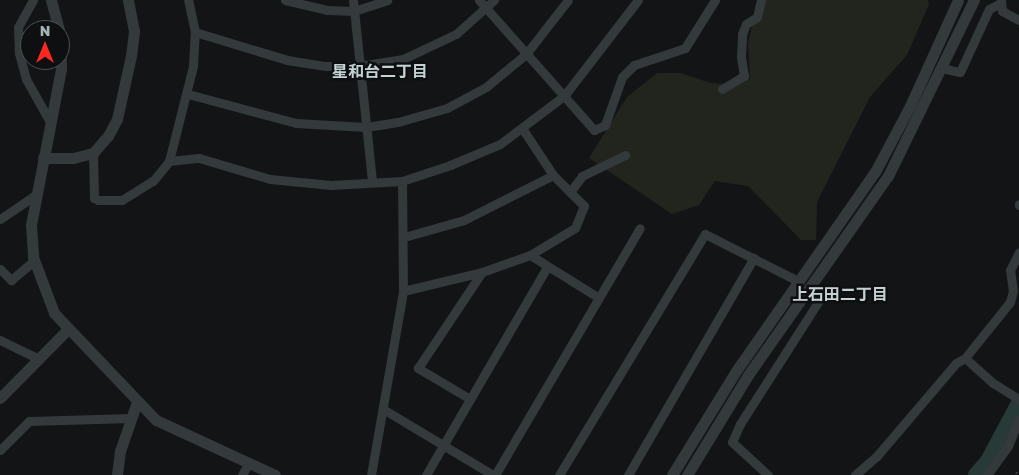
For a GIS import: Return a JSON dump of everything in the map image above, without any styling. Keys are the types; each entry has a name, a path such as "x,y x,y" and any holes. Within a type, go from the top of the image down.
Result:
{"street":[{"path":"33,0 18,26 19,53 26,80 50,122"},
{"path":"51,0 56,20"},
{"path":"43,158 73,158 93,153 108,136 118,119 129,71 134,32 128,0"},
{"path":"93,153 94,198 98,200 122,200 153,181 169,161 188,94 195,32 188,0"},
{"path":"285,0 327,10 354,11 387,0"},
{"path":"353,0 372,182"},
{"path":"479,0 591,129 599,130 605,125 622,77 634,65 685,48 715,0"},
{"path":"195,32 287,60 326,66 360,66 403,59 456,34 494,0"},
{"path":"188,94 296,123 366,127 398,122 447,108 486,87 526,54 568,0"},
{"path":"169,161 199,158 270,179 331,184 402,181 485,152 522,128 564,96 638,0"},
{"path":"722,89 744,76 740,56 742,34 746,24 757,17 761,0"},
{"path":"672,475 736,371 798,281 832,236 891,145 958,0"},
{"path":"687,475 748,375 888,176 974,0"},
{"path":"942,68 960,72 989,9 1001,2 1002,11 1019,20"},
{"path":"60,70 34,196 31,225 34,261 54,313 156,420 275,475"},
{"path":"403,291 482,272 530,255 575,228 584,206 553,176 522,128"},
{"path":"570,192 582,176 624,155"},
{"path":"404,237 464,220 553,176"},
{"path":"370,475 403,291 402,181"},
{"path":"0,219 34,196"},
{"path":"383,409 494,475 640,228"},
{"path":"559,475 705,234 798,281"},
{"path":"855,475 876,456 956,364 965,358 1010,302 1013,291 1010,270 1019,252"},
{"path":"530,255 599,298"},
{"path":"628,475 754,258"},
{"path":"0,269 11,280 34,261"},
{"path":"426,475 548,267"},
{"path":"470,399 418,368 482,272"},
{"path":"768,475 732,442 740,424 820,299 809,290"},
{"path":"2,393 68,329"},
{"path":"0,340 39,358"},
{"path":"965,358 993,383 1019,399"},
{"path":"116,475 137,402"},
{"path":"0,450 29,421 131,418"},
{"path":"987,475 1008,446 1019,419"},
{"path":"242,475 249,462"}],"shaded area":[{"path":"759,0 928,0 929,4 907,55 870,97 817,202 816,240 801,240 748,186 715,181 699,205 672,214 589,158 627,97 657,73 680,73 711,83 733,84 750,79 748,42"}],"waterway":[{"path":"977,475 989,461 1019,405"}],"district":[{"name":"星和台二丁目","path":"380,71"},
{"name":"上石田二丁目","path":"840,294"}]}
